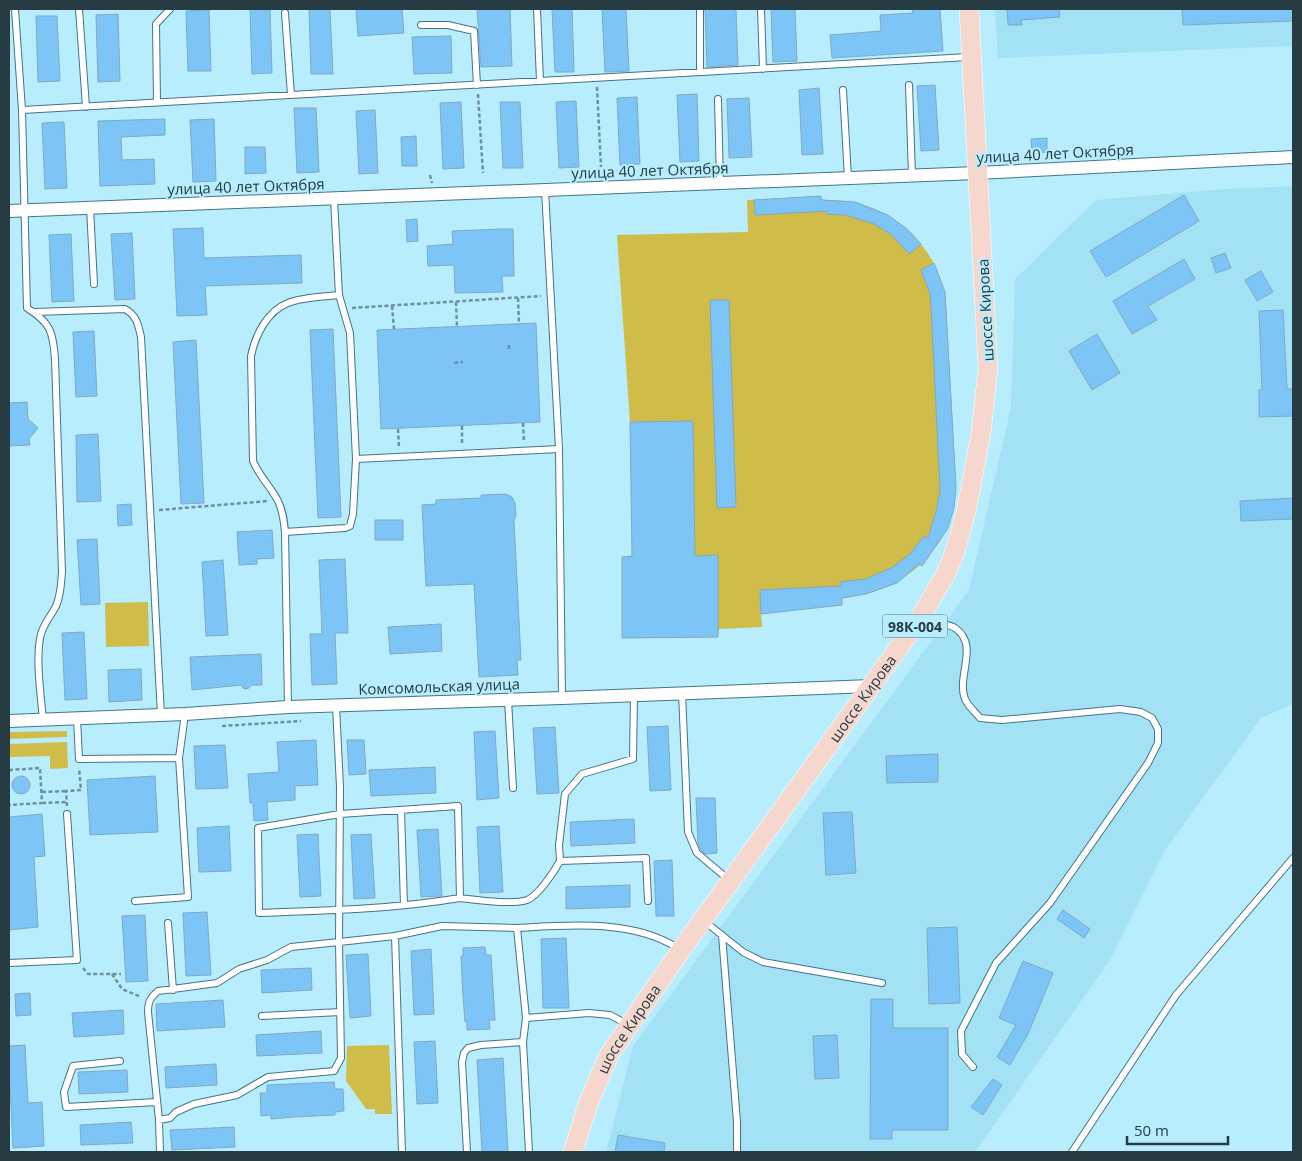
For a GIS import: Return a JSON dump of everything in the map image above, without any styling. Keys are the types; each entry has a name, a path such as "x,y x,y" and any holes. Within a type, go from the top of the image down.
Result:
{"main road":[{"name":"шоссе Кирова","path":"573,1152 581,1123 609,1055 702,920 920,618 948,569 960,538 968,507 985,409 988,344 969,9"}],"street":[{"name":"улица 40 лет Октября","path":"9,211 912,176 1293,157"},
{"name":"Комсомольская улица","path":"9,722 288,707 871,686"}],"lane":[{"path":"15,9 22,110 28,308 47,323 54,346 62,572 61,590 56,606 46,622 41,635 38,651 43,720"},
{"path":"79,9 86,107"},
{"path":"158,103 156,24 170,9"},
{"path":"537,9 540,81"},
{"path":"700,9 700,72"},
{"path":"761,9 763,69"},
{"path":"286,13 291,95"},
{"path":"421,25 448,26 474,31 477,85"},
{"path":"22,110 972,57"},
{"path":"909,85 912,176"},
{"path":"843,90 848,178"},
{"path":"718,99 720,183"},
{"path":"545,190 559,449 562,698"},
{"path":"285,532 337,530 350,526 353,514 356,459 350,333 339,295 334,199"},
{"path":"90,208 94,284"},
{"path":"288,707 285,532 283,513 253,461 251,356 254,342 265,322 286,303 339,295"},
{"path":"34,312 125,309 133,314 138,322 141,337 161,715"},
{"path":"356,459 559,449"},
{"path":"920,618 955,628 966,642 967,654 963,682 965,699 980,718 1002,720 1120,709 1142,712 1152,718 1158,729 1158,743 1148,763 1050,903 996,964 961,1031 962,1054 973,1067"},
{"path":"682,694 688,832 697,853 730,881"},
{"path":"460,898 458,806 340,814 258,828 260,913 339,910 460,898 501,902 527,900 550,879 560,862 559,845 565,794 582,774 633,759 634,696"},
{"path":"508,700 513,788"},
{"path":"159,1120 170,1118 176,1112 194,1104 237,1095 268,1077 334,1071 341,1058 338,942 340,787 336,706"},
{"path":"135,901 188,897 180,758 185,714"},
{"path":"77,718 79,759 180,758"},
{"path":"401,810 404,905"},
{"path":"9,963 77,960 67,814"},
{"path":"560,862 646,858 648,901"},
{"path":"1072,1152 1176,995 1293,858"},
{"path":"702,920 743,952 763,962 882,983"},
{"path":"168,923 173,990"},
{"path":"160,1152 159,1120 148,1012 149,1000 158,991 217,983 239,969 266,960 291,947 395,936 442,926 518,928 580,924 652,934 681,950"},
{"path":"518,928 526,1018 523,1042 529,1152"},
{"path":"722,935 738,1152"},
{"path":"395,936 402,1152"},
{"path":"262,1016 340,1012"},
{"path":"526,1018 589,1014 610,1015 629,1025"},
{"path":"467,1152 462,1062 464,1053 468,1048 523,1042"},
{"path":"120,1061 73,1066 64,1092 66,1107 157,1102"}],"path":[{"path":"597,88 601,167"},
{"path":"478,93 483,172"},
{"path":"343,309 550,296"},
{"path":"518,298 519,324"},
{"path":"456,302 457,327"},
{"path":"392,306 394,329"},
{"path":"454,363 463,362"},
{"path":"523,423 524,451"},
{"path":"462,426 462,454"},
{"path":"398,429 399,457"},
{"path":"150,511 277,500"},
{"path":"222,726 301,721"},
{"path":"42,792 81,790 79,759"},
{"path":"9,770 40,768 42,803"},
{"path":"66,791 67,814"},
{"path":"9,805 67,802"},
{"path":"77,960 88,974 121,974"},
{"path":"112,974 122,990 149,1000"}],"shaded area":[{"path":"995,9 1293,9 1293,46 998,58"},
{"path":"1293,186 1293,704 1261,718 1165,850 1110,960 975,1152 606,1152 633,1046 969,590 1011,407 1015,279 1096,200 1225,189"},
{"path":"821,196 822,200 857,203 890,217 917,240 937,269 943,286 946,304 956,487 953,510 945,531 934,549 920,565 904,578 885,588 842,598 842,605 761,613 762,627 719,629 718,637 623,638 622,557 632,556 630,422 617,235 748,232 747,200"},
{"path":"148,602 149,646 106,647 105,603"},
{"path":"67,731 67,737 9,739 9,732"},
{"path":"67,742 68,768 50,769 50,756 9,757 9,744"},
{"path":"389,1045 392,1114 375,1114 375,1109 366,1109 346,1081 347,1046"}],"building":[{"path":"250,9 270,9 272,73 252,74"},
{"path":"309,9 330,9 333,74 311,74"},
{"path":"356,9 402,9 404,33 358,36"},
{"path":"477,9 510,9 512,66 481,67"},
{"path":"552,9 572,9 574,72 555,72"},
{"path":"602,9 626,9 629,71 605,72"},
{"path":"705,9 736,9 738,65 707,67"},
{"path":"771,9 795,9 797,61 773,62"},
{"path":"912,9 940,9 943,51 832,58 830,35 881,31 880,15 913,13"},
{"path":"1007,9 1059,9 1060,17 1021,20 1022,25 1008,25"},
{"path":"1182,9 1293,9 1293,21 1183,25"},
{"path":"209,10 211,71 188,71 186,11"},
{"path":"118,14 120,81 98,82 96,15"},
{"path":"36,16 57,16 60,81 38,82"},
{"path":"451,36 452,73 414,74 412,37"},
{"path":"935,85 939,150 921,151 917,86"},
{"path":"819,88 823,154 802,155 799,90"},
{"path":"697,94 699,161 680,162 677,95"},
{"path":"637,97 640,164 620,165 617,98"},
{"path":"749,98 752,157 729,158 727,99"},
{"path":"576,101 579,167 559,168 556,102"},
{"path":"461,102 464,168 443,169 440,103"},
{"path":"500,102 520,102 523,168 503,168"},
{"path":"294,108 316,108 319,172 297,173"},
{"path":"375,110 378,173 359,174 356,111"},
{"path":"165,119 165,135 121,137 122,160 154,159 155,184 100,186 98,121"},
{"path":"214,119 216,181 193,182 190,120"},
{"path":"64,122 67,188 45,189 42,123"},
{"path":"416,136 417,166 402,166 401,137"},
{"path":"1047,138 1047,152 1032,153 1031,139"},
{"path":"245,147 265,147 266,173 245,174"},
{"path":"1184,195 1199,221 1106,277 1090,251"},
{"path":"821,196 822,200 855,202 888,215 907,229 921,244 909,254 892,235 874,224 846,215 827,214 827,211 755,215 754,200"},
{"path":"417,219 418,241 407,242 406,220"},
{"path":"203,228 204,258 301,255 302,283 205,286 207,315 177,316 173,229"},
{"path":"513,229 514,276 502,276 503,292 455,293 454,265 428,266 427,246 453,244 452,231"},
{"path":"132,233 135,299 115,300 111,234"},
{"path":"71,234 74,301 52,302 49,235"},
{"path":"1225,253 1231,268 1216,273 1211,258"},
{"path":"1184,259 1195,279 1148,306 1157,320 1132,334 1113,301"},
{"path":"934,263 945,292 956,487 954,508 948,528 922,566 919,564 897,583 866,594 842,598 842,605 761,614 760,590 841,586 840,582 866,579 893,567 910,554 924,536 928,538 937,508 940,489 930,294 921,270"},
{"path":"1261,271 1273,292 1257,301 1245,280"},
{"path":"710,300 729,300 736,507 717,508"},
{"path":"1283,310 1287,389 1293,389 1293,416 1259,417 1259,390 1262,390 1259,311"},
{"path":"536,323 540,422 381,429 377,330"},
{"path":"333,329 341,517 318,518 310,330"},
{"path":"94,331 97,396 76,397 73,332"},
{"path":"1097,334 1120,373 1092,390 1069,351"},
{"path":"196,340 204,503 181,504 173,342"},
{"path":"27,402 28,419 38,428 29,439 30,445 9,446 9,403"},
{"path":"693,421 695,556 718,555 718,637 622,638 622,557 632,556 630,422"},
{"path":"98,434 101,501 77,502 76,435"},
{"path":"506,494 512,497 515,503 516,516 514,520 521,660 517,660 518,675 479,677 474,584 426,586 422,505 436,504 436,500 481,498 481,495"},
{"path":"1293,498 1293,519 1241,521 1240,501"},
{"path":"131,504 132,525 118,526 117,505"},
{"path":"375,520 403,520 403,540 375,540"},
{"path":"272,530 274,558 257,559 257,564 239,565 237,532"},
{"path":"97,539 100,604 81,605 77,540"},
{"path":"345,559 348,633 335,633 337,684 312,685 310,634 322,634 319,560"},
{"path":"223,560 228,635 206,636 202,562"},
{"path":"441,624 442,651 390,654 388,627"},
{"path":"84,632 87,699 65,700 62,633"},
{"path":"261,654 262,685 252,685 244,689 241,685 192,690 190,657"},
{"path":"141,669 142,700 109,702 108,670"},
{"path":"668,726 671,790 650,791 647,727"},
{"path":"555,727 559,793 537,794 533,728"},
{"path":"495,731 499,798 477,800 474,732"},
{"path":"316,740 318,785 295,786 295,800 267,802 268,820 254,821 253,803 250,803 248,774 279,772 277,742"},
{"path":"347,740 364,740 366,774 349,775"},
{"path":"225,745 228,788 196,789 194,746"},
{"path":"938,754 938,782 887,783 886,756"},
{"path":"435,767 436,793 371,796 369,770"},
{"path":"21,776 27,779 30,785 27,791 21,794 15,791 12,785 15,779"},
{"path":"155,776 158,832 90,835 87,780"},
{"path":"696,798 715,798 717,853 705,854 698,843"},
{"path":"852,812 856,873 826,875 823,813"},
{"path":"42,814 45,856 34,857 38,927 9,930 9,817"},
{"path":"634,819 635,843 571,846 570,822"},
{"path":"229,826 231,871 199,872 197,828"},
{"path":"499,826 503,892 480,893 477,827"},
{"path":"438,829 442,896 421,897 417,830"},
{"path":"318,834 321,896 300,897 297,835"},
{"path":"371,834 375,898 354,899 351,835"},
{"path":"672,860 674,916 656,916 654,861"},
{"path":"630,885 630,907 566,909 566,887"},
{"path":"1063,910 1090,929 1084,938 1057,919"},
{"path":"207,912 211,975 186,976 183,913"},
{"path":"145,915 148,981 126,982 122,916"},
{"path":"957,927 960,1003 929,1004 927,928"},
{"path":"566,938 569,1008 543,1008 541,939"},
{"path":"485,947 486,955 491,955 495,1020 489,1020 490,1029 467,1030 461,956 463,956 463,948"},
{"path":"431,949 434,1014 414,1015 411,951"},
{"path":"368,954 371,1016 350,1018 346,955"},
{"path":"1023,961 1053,973 1028,1034 1010,1065 997,1057 1016,1025 999,1018"},
{"path":"311,968 312,990 262,993 261,970"},
{"path":"30,993 31,1015 16,1016 15,994"},
{"path":"871,999 893,999 893,1028 948,1028 948,1130 892,1130 892,1139 870,1139"},
{"path":"223,1000 225,1027 157,1031 156,1004"},
{"path":"123,1010 124,1034 74,1037 72,1013"},
{"path":"321,1031 322,1053 257,1056 256,1035"},
{"path":"837,1035 839,1078 815,1079 813,1036"},
{"path":"435,1041 438,1103 417,1104 414,1042"},
{"path":"25,1045 28,1103 42,1102 44,1146 13,1148 9,1086 9,1046"},
{"path":"503,1058 508,1152 482,1152 477,1060"},
{"path":"216,1064 217,1085 166,1088 165,1067"},
{"path":"127,1070 128,1092 79,1094 78,1072"},
{"path":"993,1079 1002,1085 983,1115 971,1107"},
{"path":"334,1082 335,1089 343,1089 344,1111 335,1112 335,1115 271,1119 271,1115 261,1116 260,1093 267,1093 267,1085"},
{"path":"131,1122 133,1143 81,1145 80,1125"},
{"path":"234,1127 235,1147 172,1150 170,1130"},
{"path":"618,1135 665,1143 664,1152 615,1152"}]}
